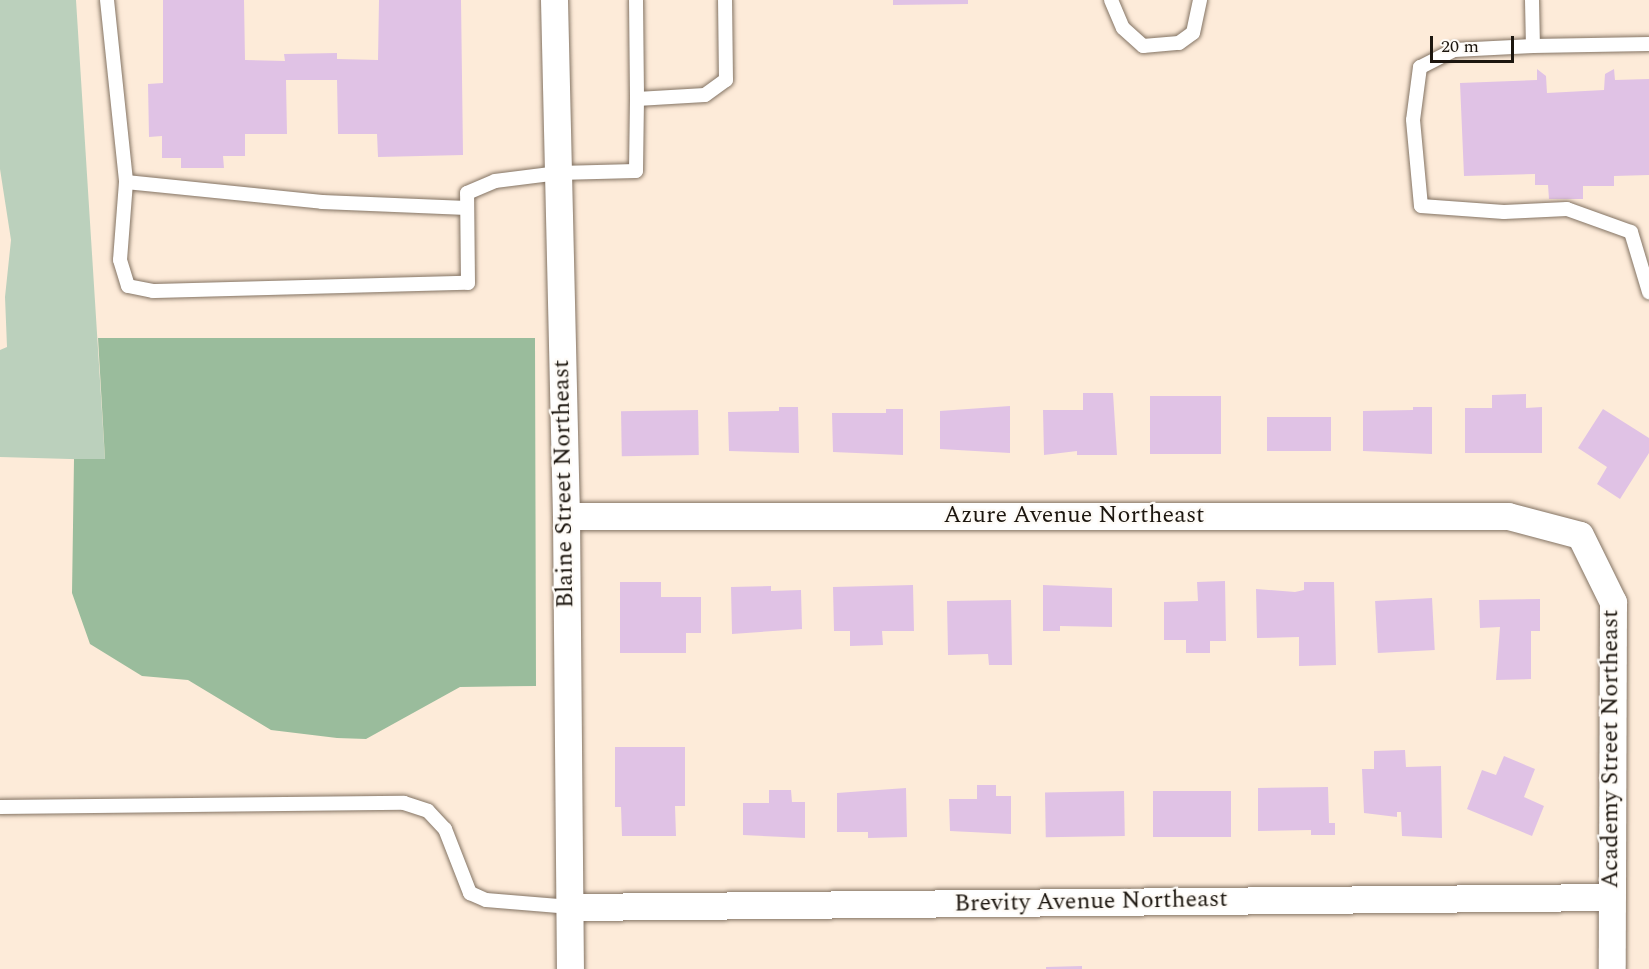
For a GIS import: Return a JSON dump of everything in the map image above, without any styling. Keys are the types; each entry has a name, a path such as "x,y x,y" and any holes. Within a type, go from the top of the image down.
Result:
{"street":[{"name":"Blaine Street Northeast","path":"554,0 566,516 570,969"},
{"name":"Azure Avenue Northeast","path":"566,516 1508,516 1580,535"},
{"name":"Academy Street Northeast","path":"1580,535 1612,602 1612,969"},
{"name":"Brevity Avenue Northeast","path":"571,907 1612,897"}],"lane":[{"path":"107,0 126,182 120,260 128,286 153,291 468,283 467,193 495,181 558,173 636,171 636,0"},
{"path":"637,99 705,95 726,80 725,0"},
{"path":"1111,0 1123,28 1143,46 1179,43 1192,33 1200,0"},
{"path":"1532,0 1533,46"},
{"path":"1649,44 1454,50 1420,66 1413,120 1421,206 1504,212 1567,209 1631,232 1649,292"},
{"path":"126,182 322,202 467,208"},
{"path":"0,807 404,803 428,811 445,829 470,893 486,900 571,907"}],"green space":[{"path":"0,0 76,0 105,460 0,457 0,350 7,347 5,297 11,240 0,169"},
{"path":"98,338 535,338 536,686 460,687 366,739 337,738 271,730 188,680 142,676 90,644 72,593 74,459 105,459"}],"building":[{"path":"163,0 244,0 245,60 285,61 284,54 337,53 337,59 378,60 379,0 461,0 463,155 378,157 377,134 338,134 337,80 286,80 287,134 245,134 245,156 223,156 224,168 181,168 181,158 162,158 162,136 149,137 148,84 163,83"},
{"path":"893,0 968,0 968,4 893,5"},
{"path":"1537,69 1546,76 1547,93 1604,90 1605,74 1614,69 1615,80 1649,79 1649,175 1614,176 1614,186 1583,186 1583,199 1549,199 1548,185 1535,185 1535,174 1464,176 1460,83 1537,80"},
{"path":"1083,393 1113,393 1117,455 1077,455 1077,451 1044,455 1043,410 1083,410"},
{"path":"1526,394 1526,408 1542,407 1542,453 1465,453 1465,408 1492,408 1492,395"},
{"path":"1150,396 1221,396 1221,454 1150,454"},
{"path":"1010,406 1010,453 940,449 940,411"},
{"path":"779,407 798,407 799,453 729,451 728,412 779,411"},
{"path":"1413,407 1432,407 1432,454 1363,451 1363,411 1413,410"},
{"path":"886,409 903,409 903,455 833,452 832,413 886,413"},
{"path":"1603,409 1649,438 1649,453 1620,499 1597,484 1607,467 1578,448"},
{"path":"698,410 699,455 622,456 621,411"},
{"path":"1267,417 1331,417 1331,451 1267,451"},
{"path":"1225,581 1226,641 1210,641 1210,653 1186,653 1186,640 1164,640 1164,602 1198,601 1197,582"},
{"path":"620,582 661,582 661,597 701,597 701,633 686,633 686,653 620,653"},
{"path":"1304,582 1334,582 1336,665 1299,666 1299,637 1257,638 1256,589 1295,592 1304,590"},
{"path":"913,585 914,631 882,631 883,645 850,646 850,631 834,631 833,587"},
{"path":"1043,585 1112,588 1112,627 1060,626 1060,631 1043,631"},
{"path":"771,586 771,591 801,590 802,629 732,634 731,587"},
{"path":"1432,598 1435,650 1378,653 1375,601"},
{"path":"1540,599 1540,631 1531,631 1531,679 1496,680 1500,627 1480,628 1479,600"},
{"path":"1011,600 1012,665 989,665 988,654 948,655 947,601"},
{"path":"615,747 685,747 685,806 675,806 676,836 622,836 621,807 615,807"},
{"path":"1405,750 1406,767 1441,766 1442,838 1402,836 1401,812 1397,812 1397,817 1364,813 1362,769 1374,769 1374,751"},
{"path":"1504,756 1535,769 1524,797 1544,806 1532,836 1467,809 1482,770 1496,775"},
{"path":"977,785 996,785 996,796 1011,796 1011,834 950,831 949,799 977,799"},
{"path":"1328,787 1329,823 1335,823 1335,835 1311,835 1311,830 1258,831 1258,788"},
{"path":"906,788 907,837 868,838 868,832 837,832 837,793"},
{"path":"769,790 791,790 792,802 805,802 805,838 743,835 743,803 769,803"},
{"path":"1124,791 1125,836 1046,837 1045,792"},
{"path":"1153,791 1231,791 1231,837 1153,837"},
{"path":"1082,966 1082,969 1046,969 1046,967"}]}
